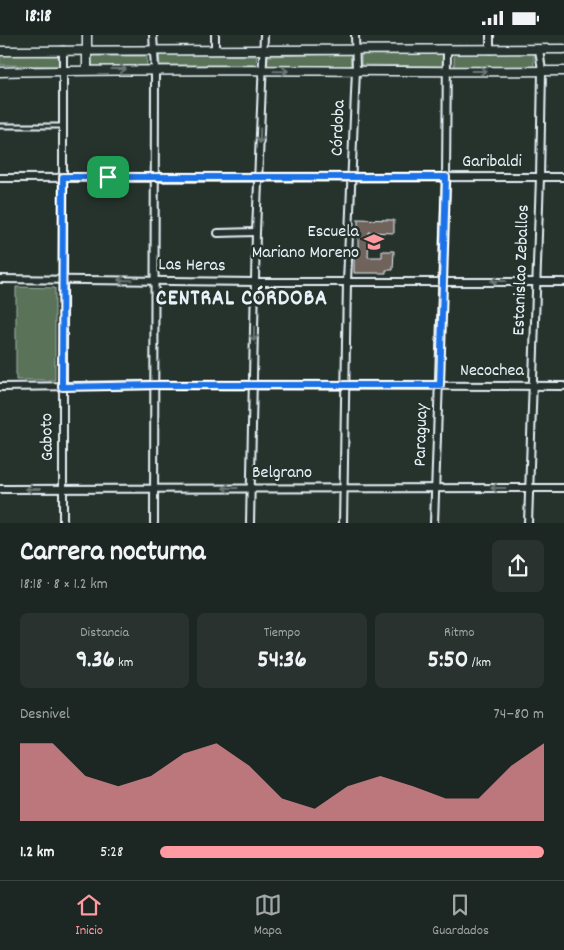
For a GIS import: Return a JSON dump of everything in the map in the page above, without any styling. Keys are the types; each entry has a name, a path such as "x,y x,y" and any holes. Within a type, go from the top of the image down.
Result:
{"street":[{"path":"87,69 88,35"},
{"path":"153,35 155,69 154,523"},
{"path":"214,35 214,50"},
{"path":"250,523 256,232 264,35"},
{"name":"Córdoba","path":"343,523 347,282 356,70 355,35"},
{"path":"490,35 490,50"},
{"name":"Paraguay","path":"434,523 446,177 447,49"},
{"name":"Estanislao Zeballos","path":"528,523 540,177 542,71 539,49"},
{"path":"0,51 564,49"},
{"name":"Gaboto","path":"63,50 63,523"},
{"path":"0,72 87,69 564,71"},
{"name":"Garibaldi","path":"0,178 154,176 564,177"},
{"path":"218,233 256,232"},
{"name":"Las Heras","path":"0,279 255,282 564,281"},
{"name":"Necochea","path":"0,387 154,385 564,386"},
{"name":"Belgrano","path":"0,489 564,488"}],"lane":[{"path":"0,126 63,126"}],"green space":[{"path":"361,53 443,54 443,66 361,65"},
{"path":"534,53 534,67 454,67 454,54"},
{"path":"159,54 257,56 256,65 160,65"},
{"path":"351,54 351,66 267,68 268,56"},
{"path":"0,55 61,56 60,66 0,65"},
{"path":"91,56 147,56 147,66 93,66"},
{"path":"16,287 55,288 55,380 16,380"}],"building":[{"name":"Escuela Mariano Moreno","path":"358,219 394,220 394,233 369,232 368,257 382,257 382,251 394,251 393,270 386,270 386,273 354,273 354,256 358,256"}],"place":[{"name":"Escuela Mariano Moreno","path":"374,242"}],"district":[{"name":"CENTRAL CÓRDOBA","path":"242,299"}],"route":[{"path":"63,177 108,177 446,177 440,385 154,385 62,387 63,177"}]}
